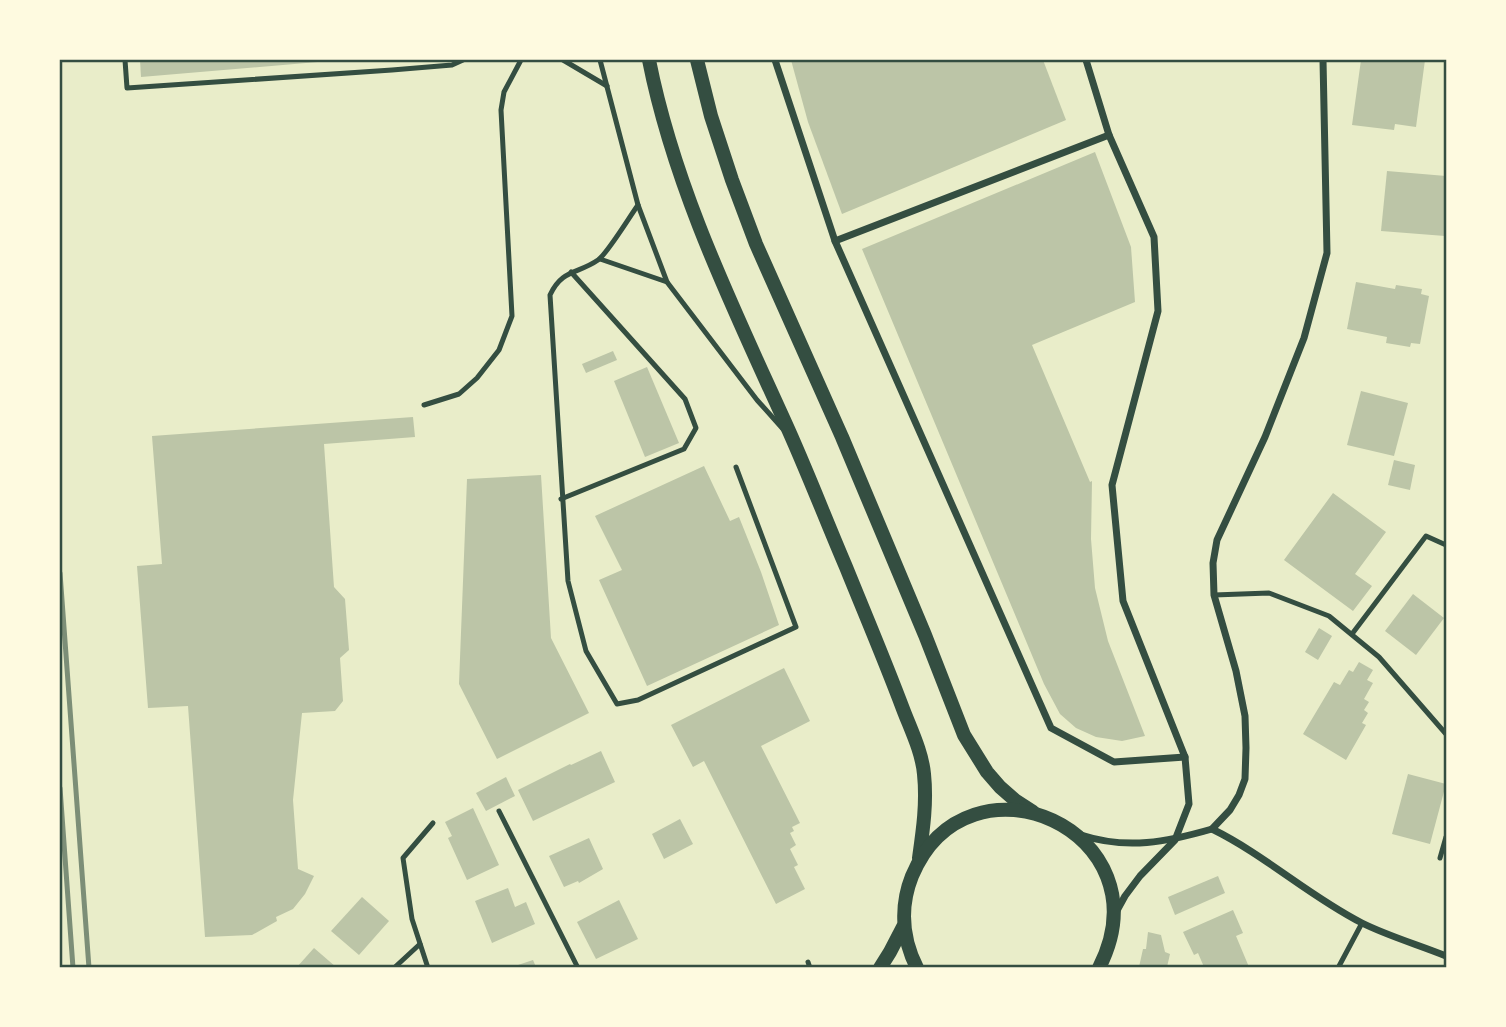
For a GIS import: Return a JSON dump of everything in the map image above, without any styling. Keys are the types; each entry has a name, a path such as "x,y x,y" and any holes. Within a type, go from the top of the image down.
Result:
{"main road":[{"path":"649,60 668,136 699,228 794,442 917,747 924,771 925,818 919,858 906,891 903,927 917,968"},
{"path":"696,60 723,154 756,244 847,449 964,736 993,779 1016,801 1033,812"},
{"path":"919,858 936,838 957,822 981,813 1007,809 1033,812 1056,820 1090,847 1104,871 1112,898 1112,936 1099,968"},
{"path":"880,968 903,927"}],"street":[{"path":"775,60 835,242 1051,728 1114,762 1185,757"},
{"path":"1086,60 1109,135 1154,236 1158,311 1112,485 1123,601 1185,757 1189,804 1175,839 1140,876 1114,916"},
{"path":"1077,834 1100,841 1125,844 1175,839 1212,830 1230,810 1245,779 1245,716 1236,671 1214,595 1213,563 1217,540 1265,437 1304,338 1326,253 1323,60"},
{"path":"835,242 1109,135"},
{"path":"1212,830 1239,843 1302,887 1362,923 1447,956"}],"lane":[{"path":"125,60 127,88 405,69 452,65 463,60"},
{"path":"405,60 405,69"},
{"path":"424,405 459,394 477,378 499,350 512,316 501,110 504,92 521,60"},
{"path":"563,60 607,86"},
{"path":"600,60 638,205 667,282 757,400 794,442"},
{"path":"638,205 600,260 571,272 555,283 550,295 568,581 586,650 617,704 638,700 796,627 736,467"},
{"path":"600,260 667,282"},
{"path":"561,499 684,449 696,428 685,399 571,272"},
{"path":"1352,634 1426,537 1447,545"},
{"path":"1214,595 1269,593 1329,615 1380,657 1447,734"},
{"path":"499,811 578,968"},
{"path":"428,968 412,919 403,858 433,823"},
{"path":"1440,858 1447,837"},
{"path":"1338,968 1362,923"},
{"path":"394,968 420,944"}],"building":[{"path":"140,60 329,60 329,61 141,77"},
{"path":"791,60 1043,60 1066,120 842,214 808,122"},
{"path":"1361,60 1425,60 1416,127 1395,124 1394,130 1352,125"},
{"path":"1095,152 1131,247 1135,302 1032,345 1090,482 1092,481 1091,539 1095,588 1108,641 1145,736 1122,741 1096,737 1076,728 1060,714 1044,684 862,249"},
{"path":"1387,171 1446,176 1445,236 1381,231"},
{"path":"1356,282 1395,289 1396,285 1422,289 1421,294 1429,296 1420,344 1411,343 1410,347 1386,343 1387,337 1347,329"},
{"path":"613,351 617,360 586,373 582,364"},
{"path":"647,367 679,443 645,457 614,381"},
{"path":"1361,391 1408,403 1394,456 1347,445"},
{"path":"413,417 415,437 324,444 334,587 345,599 349,650 340,658 343,701 335,711 302,713 293,800 298,869 314,876 293,909 276,917 277,921 252,935 205,937 188,706 148,708 137,566 162,564 152,436"},
{"path":"1394,460 1415,465 1410,490 1388,485"},
{"path":"704,466 730,521 739,517 779,625 647,686 599,580 622,570 595,516"},
{"path":"541,475 551,638 589,713 497,759 459,684 467,479"},
{"path":"1333,493 1386,532 1355,574 1372,586 1353,611 1284,560"},
{"path":"1413,594 1444,618 1416,655 1385,631"},
{"path":"1319,628 1332,636 1318,660 1305,652"},
{"path":"1359,662 1373,670 1367,680 1373,683 1364,699 1369,702 1364,710 1368,713 1362,723 1366,725 1346,760 1303,734 1334,682 1340,685 1349,670 1353,672"},
{"path":"784,668 810,721 761,746 800,823 792,827 794,831 790,833 796,845 790,849 798,865 794,867 805,889 776,904 704,761 693,767 671,725"},
{"path":"601,751 615,782 533,821 518,790"},
{"path":"1408,774 1446,784 1430,844 1392,834"},
{"path":"506,777 515,796 486,811 476,793"},
{"path":"473,808 499,865 467,880 448,838 452,836 445,822"},
{"path":"680,819 693,844 664,859 652,834"},
{"path":"589,838 603,869 579,883 578,881 564,887 549,856"},
{"path":"1218,876 1225,893 1175,915 1168,897"},
{"path":"508,888 515,907 526,902 535,924 492,943 475,901"},
{"path":"362,897 389,921 359,955 331,931"},
{"path":"619,900 638,939 596,959 577,922"},
{"path":"1233,910 1243,933 1236,936 1249,967 1204,967 1198,953 1194,955 1183,932"},
{"path":"1148,932 1161,935 1165,952 1170,954 1167,967 1139,967 1143,949 1146,949"},
{"path":"314,948 336,967 297,967"},
{"path":"533,960 536,967 512,967"}],"railway":[{"path":"60,573 89,968"},
{"path":"60,788 73,968"}]}
